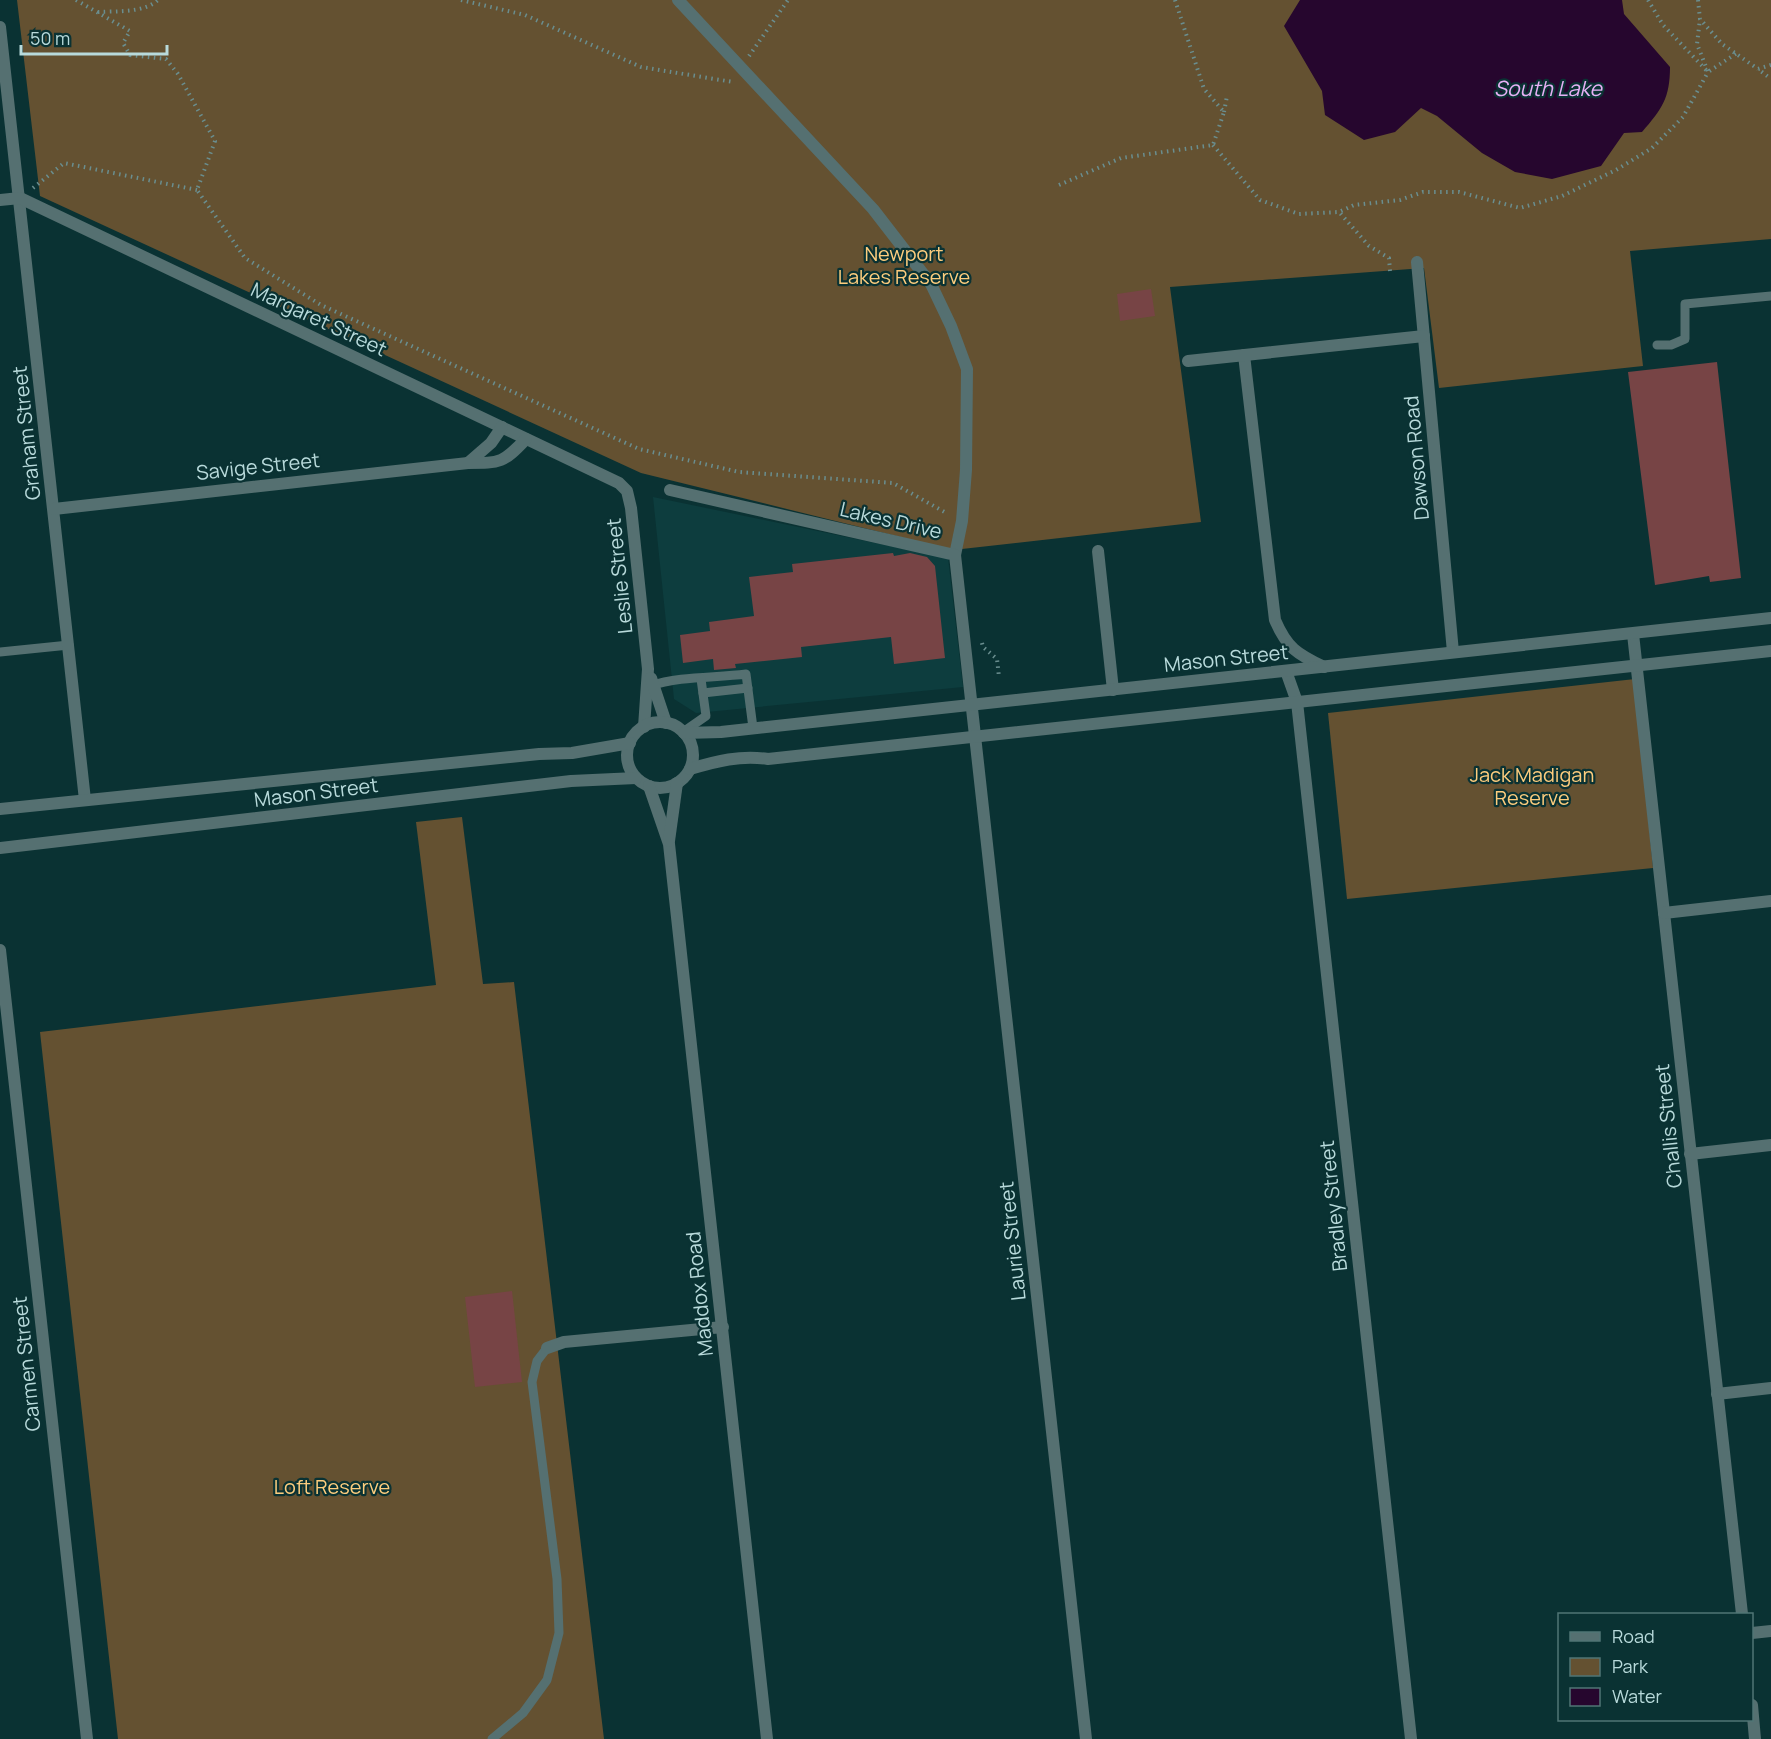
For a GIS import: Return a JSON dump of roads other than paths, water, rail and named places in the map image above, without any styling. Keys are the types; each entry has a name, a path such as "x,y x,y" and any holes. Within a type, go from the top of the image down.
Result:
{"street":[{"path":"678,0 895,235 931,284 951,326 967,369 966,470 962,521 955,555"},
{"name":"Graham Street","path":"0,27 85,800"},
{"path":"0,200 20,198"},
{"name":"Margaret Street","path":"20,198 619,483"},
{"name":"Dawson Road","path":"1417,262 1454,652"},
{"path":"1188,361 1424,336"},
{"path":"1244,355 1275,620 1283,639 1298,655 1324,667"},
{"path":"468,463 492,444 502,427"},
{"name":"Savige Street","path":"54,509 468,463 497,463 509,457 526,439"},
{"name":"Leslie Street","path":"619,483 627,491 631,508 650,686 644,727"},
{"name":"Lakes Drive","path":"670,490 955,555 976,738"},
{"path":"1098,551 1113,690"},
{"name":"Mason Street","path":"683,733 973,705 1771,618"},
{"name":"Challis Street","path":"1633,633 1742,1613"},
{"path":"690,769 738,758 768,759 976,738 1771,651"},
{"name":"Bradley Street","path":"1286,671 1297,702 1411,1739"},
{"name":"Leslie Street","path":"650,686 666,723"},
{"path":"666,723 683,733 693,750 690,769 677,783 659,788 649,786 636,778 628,762 630,743 644,727 666,723"},
{"name":"Laurie Street","path":"976,738 1086,1739"},
{"name":"Mason Street","path":"0,809 539,754 572,753 630,743"},
{"name":"Mason Street","path":"0,848 571,782 636,778"},
{"name":"Maddox Road","path":"669,844 677,783"},
{"name":"Maddox Road","path":"649,786 669,844 767,1739"},
{"path":"1664,913 1771,902"},
{"name":"Carmen Street","path":"0,950 87,1739"},
{"path":"1690,1154 1771,1145"},
{"path":"547,1348 564,1342 723,1327"},
{"path":"1717,1394 1771,1388"},
{"path":"1753,1633 1771,1631"},
{"path":"1753,1716 1755,1739"}],"lane":[{"path":"1657,345 1671,345 1685,339 1685,304 1771,296"},
{"path":"0,652 69,645"},
{"path":"650,686 669,680 746,674 753,728"},
{"path":"683,733 706,716 701,679"},
{"path":"703,693 748,688"},
{"path":"492,1739 523,1713 547,1680 559,1633 557,1579 532,1382 537,1361 547,1348"}],"water":[{"name":"South Lake","path":"1300,0 1622,0 1624,14 1670,67 1668,87 1660,110 1649,124 1642,132 1624,133 1601,166 1552,179 1515,172 1482,153 1437,116 1421,108 1395,132 1364,140 1325,115 1322,91 1284,26"}],"park label":[{"name":"Newport Lakes Reserve","path":"904,264"},
{"name":"Jack Madigan Reserve","path":"1532,786"},
{"name":"Loft Reserve","path":"332,1486"}]}
